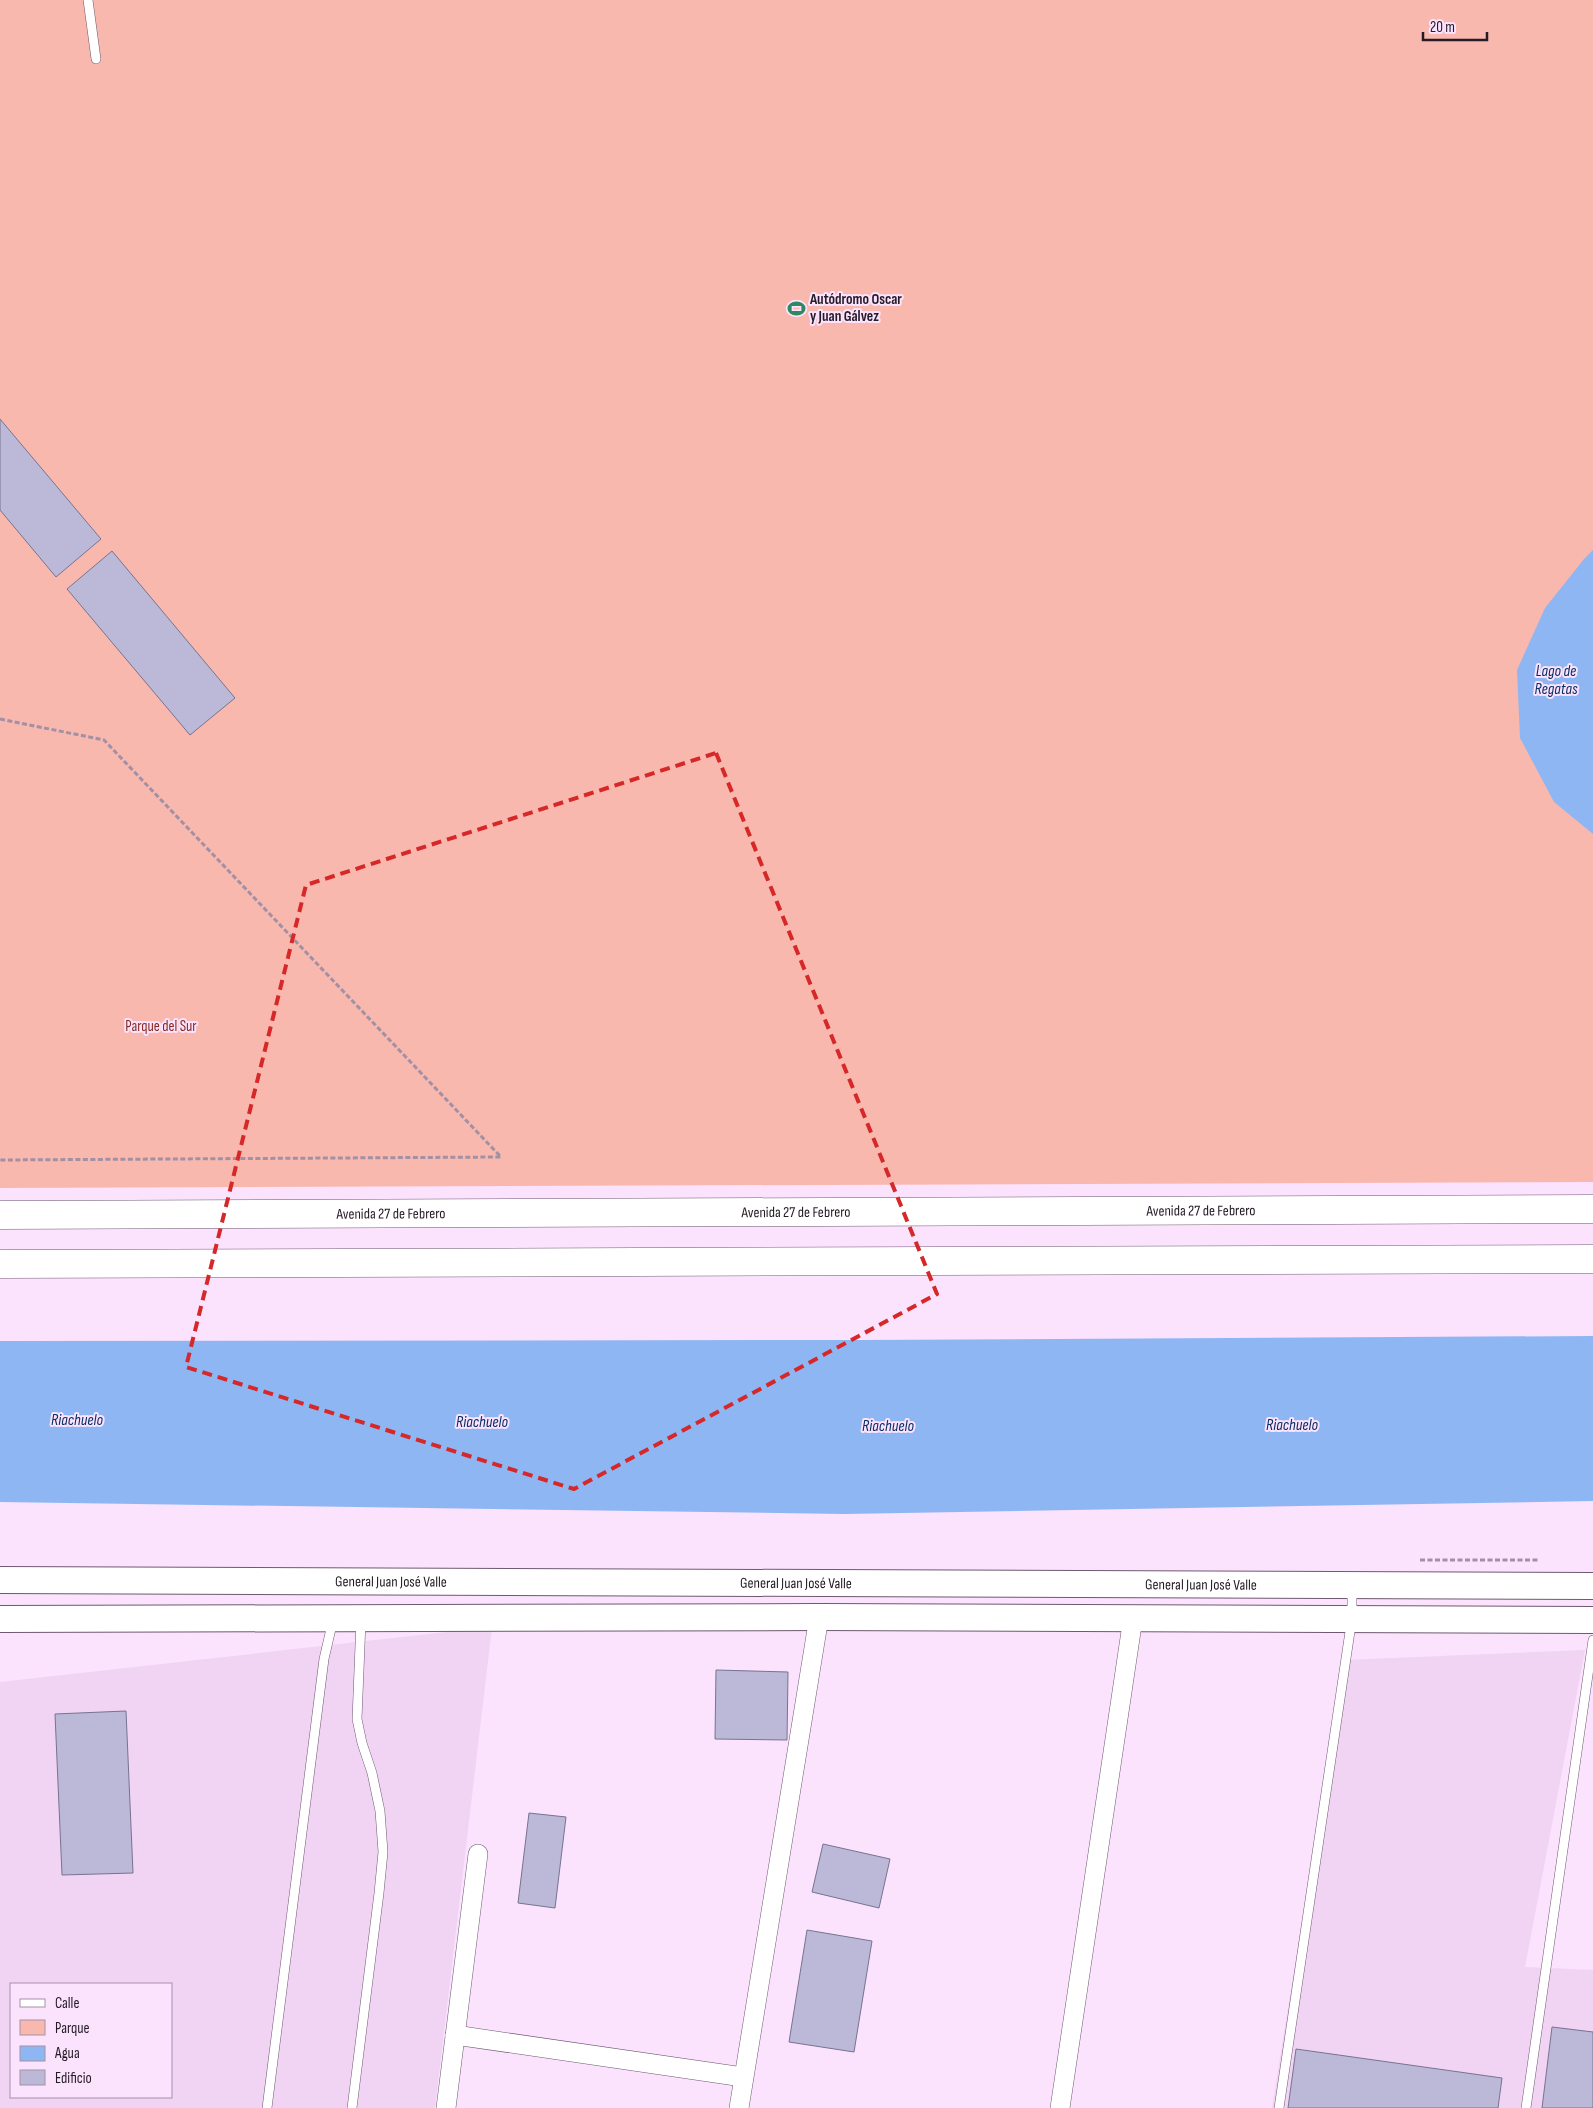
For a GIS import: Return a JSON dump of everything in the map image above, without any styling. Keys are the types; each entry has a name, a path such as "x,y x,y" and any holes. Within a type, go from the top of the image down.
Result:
{"main road":[{"name":"Avenida 27 de Febrero","path":"0,1215 1593,1209"},
{"path":"0,1264 1593,1259"},
{"name":"General Juan José Valle","path":"0,1580 1593,1586"},
{"path":"0,1619 819,1617 1593,1620"}],"street":[{"path":"739,2108 819,1617"},
{"path":"1060,2108 1134,1618"},
{"path":"446,2108 478,1854"},
{"path":"455,2036 743,2077"}],"lane":[{"path":"88,0 96,59"},
{"path":"1279,2108 1352,1618 1352,1586"},
{"path":"267,2108 324,1659 333,1619"},
{"path":"352,2108 380,1893 383,1852 380,1811 372,1773 362,1743 358,1719 361,1619"},
{"path":"1526,2108 1593,1640"}],"path":[{"path":"0,718 104,740 501,1157 0,1160"}],"highlighted area":[{"path":"716,753 937,1294 574,1489 186,1367 306,885"}],"shaded area":[{"path":"492,1627 435,2108 0,2108 0,1682"},
{"path":"1585,1650 1525,1967 1593,1970 1593,2108 1272,2108 1344,1660"}],"green space":[{"name":"Autódromo Oscar y Juan Gálvez","path":"0,0 1593,0 1593,1182 0,1188"}],"water":[{"name":"Lago de Regatas","path":"1593,550 1593,834 1554,802 1520,738 1517,670 1545,608"},
{"name":"Riachuelo","path":"1593,1336 1593,1501 844,1514 0,1502 0,1341 865,1340"}],"building":[{"path":"0,419 101,539 56,577 0,510"},
{"path":"112,551 235,698 190,735 67,589"},
{"path":"716,1670 788,1672 787,1740 715,1739"},
{"path":"126,1711 133,1873 62,1875 55,1714"},
{"path":"529,1813 566,1817 555,1908 518,1903"},
{"path":"823,1844 890,1859 879,1908 812,1892"},
{"path":"807,1930 872,1941 854,2052 789,2042"},
{"path":"1552,2027 1593,2032 1593,2108 1542,2108"},
{"path":"1296,2049 1502,2078 1498,2108 1288,2108"}],"place":[{"name":"Autódromo Oscar y Juan Gálvez","path":"796,308"}],"park label":[{"name":"Parque del Sur","path":"161,1026"}]}
